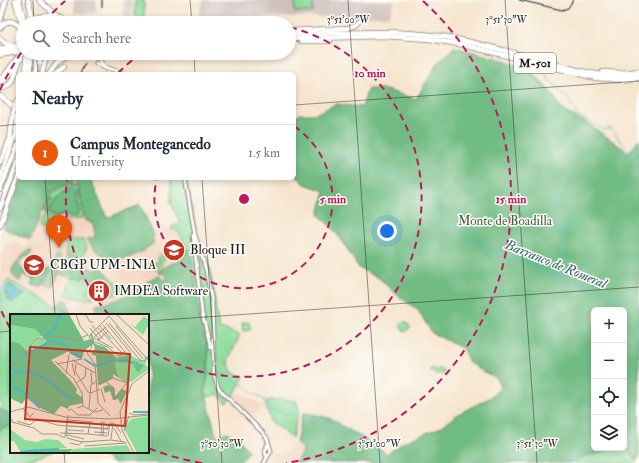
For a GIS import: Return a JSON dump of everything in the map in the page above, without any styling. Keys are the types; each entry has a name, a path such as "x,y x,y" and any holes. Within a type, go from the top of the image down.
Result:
{"highway":[{"path":"0,10 5,0"},
{"path":"0,21 5,0"},
{"path":"15,0 19,16"},
{"path":"19,0 23,16"},
{"path":"27,0 30,16"},
{"path":"27,0 33,16"},
{"path":"39,0 57,16"},
{"path":"44,16 54,16"},
{"path":"296,31 348,28 356,25 363,18"},
{"path":"0,28 7,22 16,24"},
{"path":"310,30 350,33"},
{"name":"M-501","path":"296,35 401,33 435,36 467,42 596,74 617,76 639,75"},
{"name":"M-501","path":"296,40 401,36 429,39 449,42 604,80 639,80"},
{"path":"0,38 5,43 16,45"},
{"path":"0,49 16,45"},
{"path":"0,54 16,49"},
{"path":"0,54 16,53"},
{"path":"0,79 7,72 16,58"},
{"path":"0,83 10,76 19,60"},
{"path":"0,89 6,88 12,83 21,60"},
{"path":"42,72 46,60"},
{"path":"50,72 61,60"},
{"path":"539,60 601,72 621,73 639,71"},
{"path":"36,72 38,61"},
{"path":"38,61 41,72"},
{"path":"26,72 28,62"},
{"path":"28,62 30,72"},
{"path":"58,72 64,68"},
{"path":"0,96 10,102 16,114"},
{"path":"0,163 10,139 13,114 16,105"},
{"path":"0,178 16,135"},
{"path":"0,190 16,150"},
{"path":"0,208 16,167"},
{"path":"0,226 17,180"},
{"path":"0,216 10,198"}],"street":[{"path":"100,61 105,67 120,72"},
{"path":"96,63 104,69 114,72"},
{"path":"184,180 195,235 206,270 212,307 216,382 225,395 265,436 268,448"},
{"path":"184,180 195,245 202,313 210,344 215,384 223,396 264,436 268,448 265,451 268,454 263,463"}],"shaded area":[{"path":"74,0 96,0 96,13 74,13"},
{"path":"124,0 133,0 132,16 123,16"},
{"path":"203,0 395,0 389,16 199,16"},
{"path":"77,181 84,216 86,220 93,224 95,233 95,237 90,238 89,244 98,253 118,260 145,249 152,242 154,235 167,227 169,230 175,229 187,245 184,256 180,261 173,263 168,278 164,280 159,276 154,277 131,294 111,302 96,305 96,314 71,314 68,305 62,300 56,306 8,280 0,292 0,254 9,242 15,242 25,248 51,193 61,186"},
{"path":"235,393 249,397 264,406 250,419 230,399"},
{"path":"296,444 303,449 295,463 267,463 271,454 285,453"}],"green space":[{"path":"135,0 144,0 144,16 135,16"},
{"path":"295,0 313,0 313,12 295,12"},
{"name":"Monte de Boadilla","path":"454,47 504,60 526,69 534,74 552,94 561,108 569,114 586,122 629,153 639,139 639,458 637,460 627,449 627,307 591,307 591,451 604,451 582,457 575,463 295,463 303,450 296,443 303,413 329,418 338,422 387,454 404,442 441,427 458,414 491,397 501,387 497,378 484,372 469,362 462,348 432,333 418,310 397,295 379,278 359,268 343,242 319,215 325,191 305,184 296,176 296,117 300,114 315,114 336,104 362,107 368,89 382,89 416,99 437,64"},
{"path":"21,180 91,180 107,218 140,205 154,235 152,241 154,243 144,251 123,259 110,258 96,251 87,239 95,237 95,233 93,224 90,223 90,221 86,221 84,216 76,181 61,186 51,193 30,240 3,228"},
{"path":"171,180 187,180 197,238 207,266 210,269 219,329 240,335 228,361 232,372 244,377 235,393 226,403 218,394 207,397 205,390 208,375 208,345 201,327 191,256 181,235 175,229 171,230 172,227 180,223 171,203"},
{"path":"71,184 75,185 77,187 73,185 76,190 77,189 81,204 82,219 67,220 64,216 57,218 46,213 52,198 44,212 55,192 63,187 69,185 69,187 72,186","holes":["75,191 79,212 77,216 72,217 63,214 57,217 48,213 57,197"]},
{"path":"70,189 75,191 79,212 77,216 72,217 63,214 57,217 48,213 59,196"},
{"path":"45,215 56,220 58,235 39,228"},
{"path":"59,226 64,226 64,242 60,242"},
{"path":"67,240 83,240 87,247 82,258 65,254"},
{"path":"187,245 191,256 201,327 208,345 208,375 205,390 216,436 228,432 248,450 246,455 239,463 112,463 100,453 149,453 149,314 96,314 96,305 113,301 127,295 154,277 159,276 164,280 168,278 164,273 160,274 158,271 180,261 184,256"},
{"path":"28,250 32,251 29,257 24,257 19,263 20,268 35,275 39,266 48,270 50,268 42,287 31,285 34,277 33,279 22,274 20,281 14,278 12,274 14,266"},
{"path":"161,253 165,259 161,263 162,266 155,269 156,267 152,263 154,264 160,260 156,258"},
{"path":"57,256 61,258 49,287 45,285"},
{"path":"67,256 74,258 69,271 62,268"},
{"path":"76,258 88,263 86,266 96,271 98,266 115,281 127,288 121,293 104,298 100,283 87,276 81,279 74,278 72,274"},
{"path":"59,269 72,274 75,278 81,279 87,276 100,283 101,287 99,285 97,287 94,283 91,284 87,294 89,296 93,296 93,299 79,299 65,295 72,278 59,273 51,288"},
{"path":"8,280 64,310 66,314 10,314 10,453 49,453 20,461 0,461 0,292"},
{"path":"62,300 66,300 71,314 67,314 66,311 55,307"},
{"path":"405,321 411,327 405,332 400,326"},
{"path":"249,322 251,330 243,331 242,323"},
{"path":"433,368 437,371 439,368 445,372 443,375 440,373 437,376 430,370"},
{"path":"280,399 296,401 299,410 292,438 270,421 266,401"},
{"path":"0,409 10,414 10,426 4,427 0,431 1,416"},
{"path":"627,449 637,458 636,463 575,463 586,454 592,455 606,452 627,451"}],"water":[{"path":"9,284 25,295 13,302 7,299 8,295 4,294"}],"waterway":[{"path":"536,69 546,74 549,81 558,87 561,93 569,99 576,114 604,130 611,128 625,147 639,155"},
{"name":"Barranco de Romeral","path":"331,153 398,174 411,185 437,202 446,223 462,231 472,240 488,245 490,250 502,252 508,258 529,263 542,270 581,285 588,286 600,293 607,293 615,298 639,304"},
{"path":"553,198 556,217 555,221 560,235"},
{"path":"562,278 560,272 562,263 559,257 561,248 560,235 567,231 574,214"},
{"path":"217,372 231,377 249,391 264,399 266,411 272,410 295,415"},
{"path":"149,393 176,379 191,379 199,374 211,373"},
{"path":"306,416 318,415 322,420 335,422 337,426 366,441 377,449 377,459 382,463"},
{"path":"0,417 10,417"},
{"path":"627,438 632,437 639,431"},
{"path":"571,463 578,454 591,449"}],"tram line":[{"path":"102,0 102,7"},
{"path":"519,0 562,10 568,8 573,0"},
{"path":"81,72 85,63"}],"place":[{"name":"Campus Montegancedo","path":"59,248"},
{"name":"Bloque III","path":"174,250"},
{"name":"CBGP UPM-INIA","path":"34,265"},
{"name":"IMDEA Software","path":"99,291"}]}
